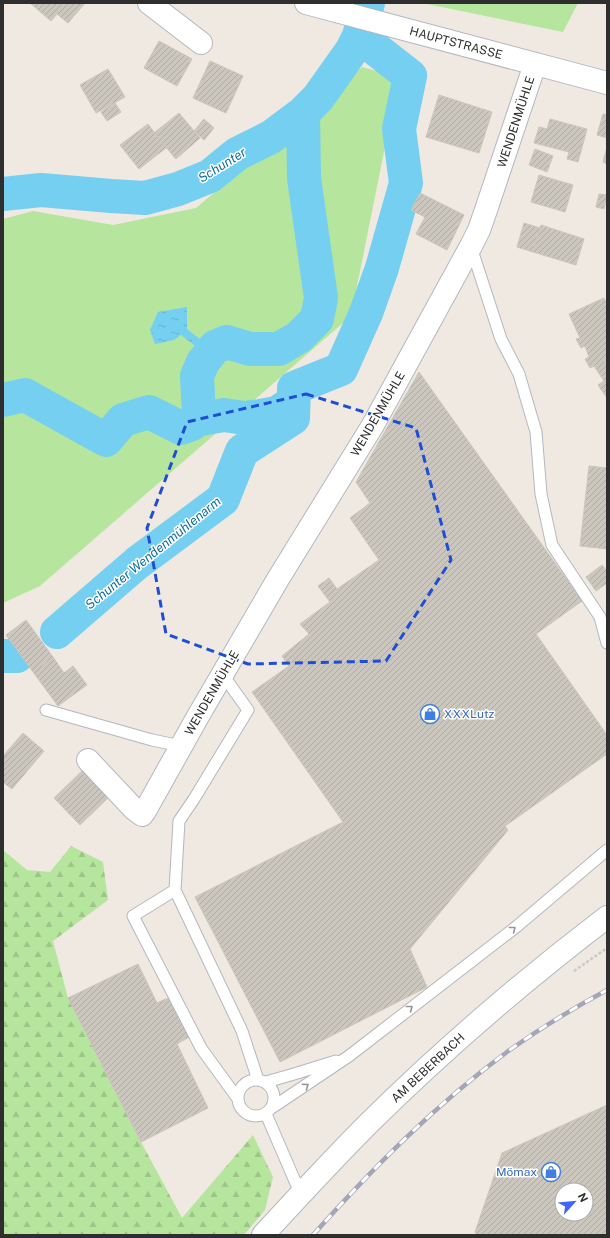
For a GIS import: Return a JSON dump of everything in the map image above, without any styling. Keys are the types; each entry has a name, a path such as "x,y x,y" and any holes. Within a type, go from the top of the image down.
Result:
{"street":[{"path":"149,3 201,43"},
{"name":"HAUPTSTRASSE","path":"306,3 607,83"},
{"name":"WENDENMÜHLE","path":"88,760 134,809 142,815 278,579 373,425 471,246 479,230 535,64"},
{"name":"AM BEBERBACH","path":"263,1235 369,1123 469,1030 524,982 607,917"}],"lane":[{"path":"471,246 501,338 519,374 536,432 541,494 552,545 600,617 607,643"},
{"path":"222,675 248,710 179,821 175,890 242,1032 262,1081 273,1089 275,1098 270,1111 301,1195"},
{"name":"WENDENMÜHLE","path":"46,710 152,740 181,746"},
{"path":"349,1056 294,1074 262,1081 250,1080 244,1084 239,1091 239,1105 242,1111 253,1117 260,1117 270,1111 349,1056 516,926 607,850"},
{"path":"175,890 133,916 201,1048 238,1099"}],"highlighted area":[{"path":"306,394 416,428 451,560 386,661 248,664 166,634 147,528 187,422"}],"green space":[{"path":"422,3 578,3 563,32"},
{"path":"362,67 399,77 351,316 40,586 3,603 3,219 33,211 113,225 196,208"},
{"path":"71,846 103,862 108,900 53,941 68,998 141,1142 182,1218 253,1135 273,1177 265,1210 244,1235 3,1235 3,850 27,870 50,872"}],"water":[{"path":"187,307 187,329 214,350 207,355 181,335 174,340 155,344 150,330 158,312"}],"building":[{"path":"30,3 85,3 68,23 57,14 51,21"},
{"path":"159,41 192,59 177,86 144,68"},
{"path":"210,61 243,76 226,113 193,98"},
{"path":"108,69 125,97 96,113 80,85"},
{"path":"439,95 492,112 479,153 426,137"},
{"path":"115,103 121,112 107,121 101,112"},
{"path":"179,113 200,138 176,159 154,133"},
{"path":"603,114 607,115 607,138 597,135"},
{"path":"204,119 214,128 204,140 194,131"},
{"path":"550,119 587,129 578,162 567,159 569,152 534,143 539,127 547,129"},
{"path":"148,124 166,148 139,169 120,145"},
{"path":"607,147 607,164 603,162"},
{"path":"535,149 553,156 547,172 529,165"},
{"path":"539,175 573,185 565,212 531,202"},
{"path":"420,193 464,215 447,250 416,234 425,217 411,210"},
{"path":"599,194 607,195 604,209 596,207"},
{"path":"524,223 540,228 533,252 517,247"},
{"path":"541,225 584,239 576,265 533,252"},
{"path":"604,298 607,305 607,360 590,368 585,359 589,357 585,346 581,348 576,339 580,338 569,314"},
{"path":"607,360 607,398 598,385 604,381 594,366"},
{"name":"XXXLutz","path":"419,372 582,601 536,634 607,735 607,754 505,826 508,830 410,949 427,987 280,1062 195,897 343,822 252,692 289,666 282,656 309,634 300,624 330,602 318,586 329,578 337,589 379,560 350,518 370,503 356,482"},
{"path":"589,466 607,468 607,549 580,546"},
{"path":"602,565 607,571 607,583 596,591 586,577"},
{"path":"26,620 53,657 33,672 6,635"},
{"path":"53,657 64,673 73,666 87,685 58,706 33,672"},
{"path":"23,733 44,751 12,789 3,782 3,756"},
{"path":"84,769 110,796 80,825 54,798"},
{"path":"138,964 157,1003 170,997 189,1037 177,1044 208,1108 141,1142 68,998"},
{"name":"Mömax","path":"607,1105 607,1235 477,1235 475,1232 502,1153"}],"waterway":[{"name":"Schunter","path":"3,194 41,190 145,198 178,189 210,176 237,154 271,137 303,113 318,98 352,50 359,36 368,3"},
{"name":"Schunter Wendenmühlenarm","path":"57,632 137,563 223,499 242,451 293,418 294,388 341,369 366,313 382,268 406,183 399,129 410,76 359,36"},
{"path":"3,400 25,395 106,440 123,420 149,412 181,428 192,424 199,415 197,376 203,362 215,347 227,342 250,349 279,349 299,337 317,319 321,298 304,178 303,113"},
{"path":"195,420 224,415 244,418 277,413 293,402"},
{"name":"Schunter Wendenmühlenarm","path":"3,656 17,656"}],"railway":[{"path":"313,1235 381,1162 480,1072 507,1052 556,1020 607,990"}],"place":[{"name":"XXXLutz","path":"430,714"},
{"name":"Mömax","path":"551,1172"}]}
